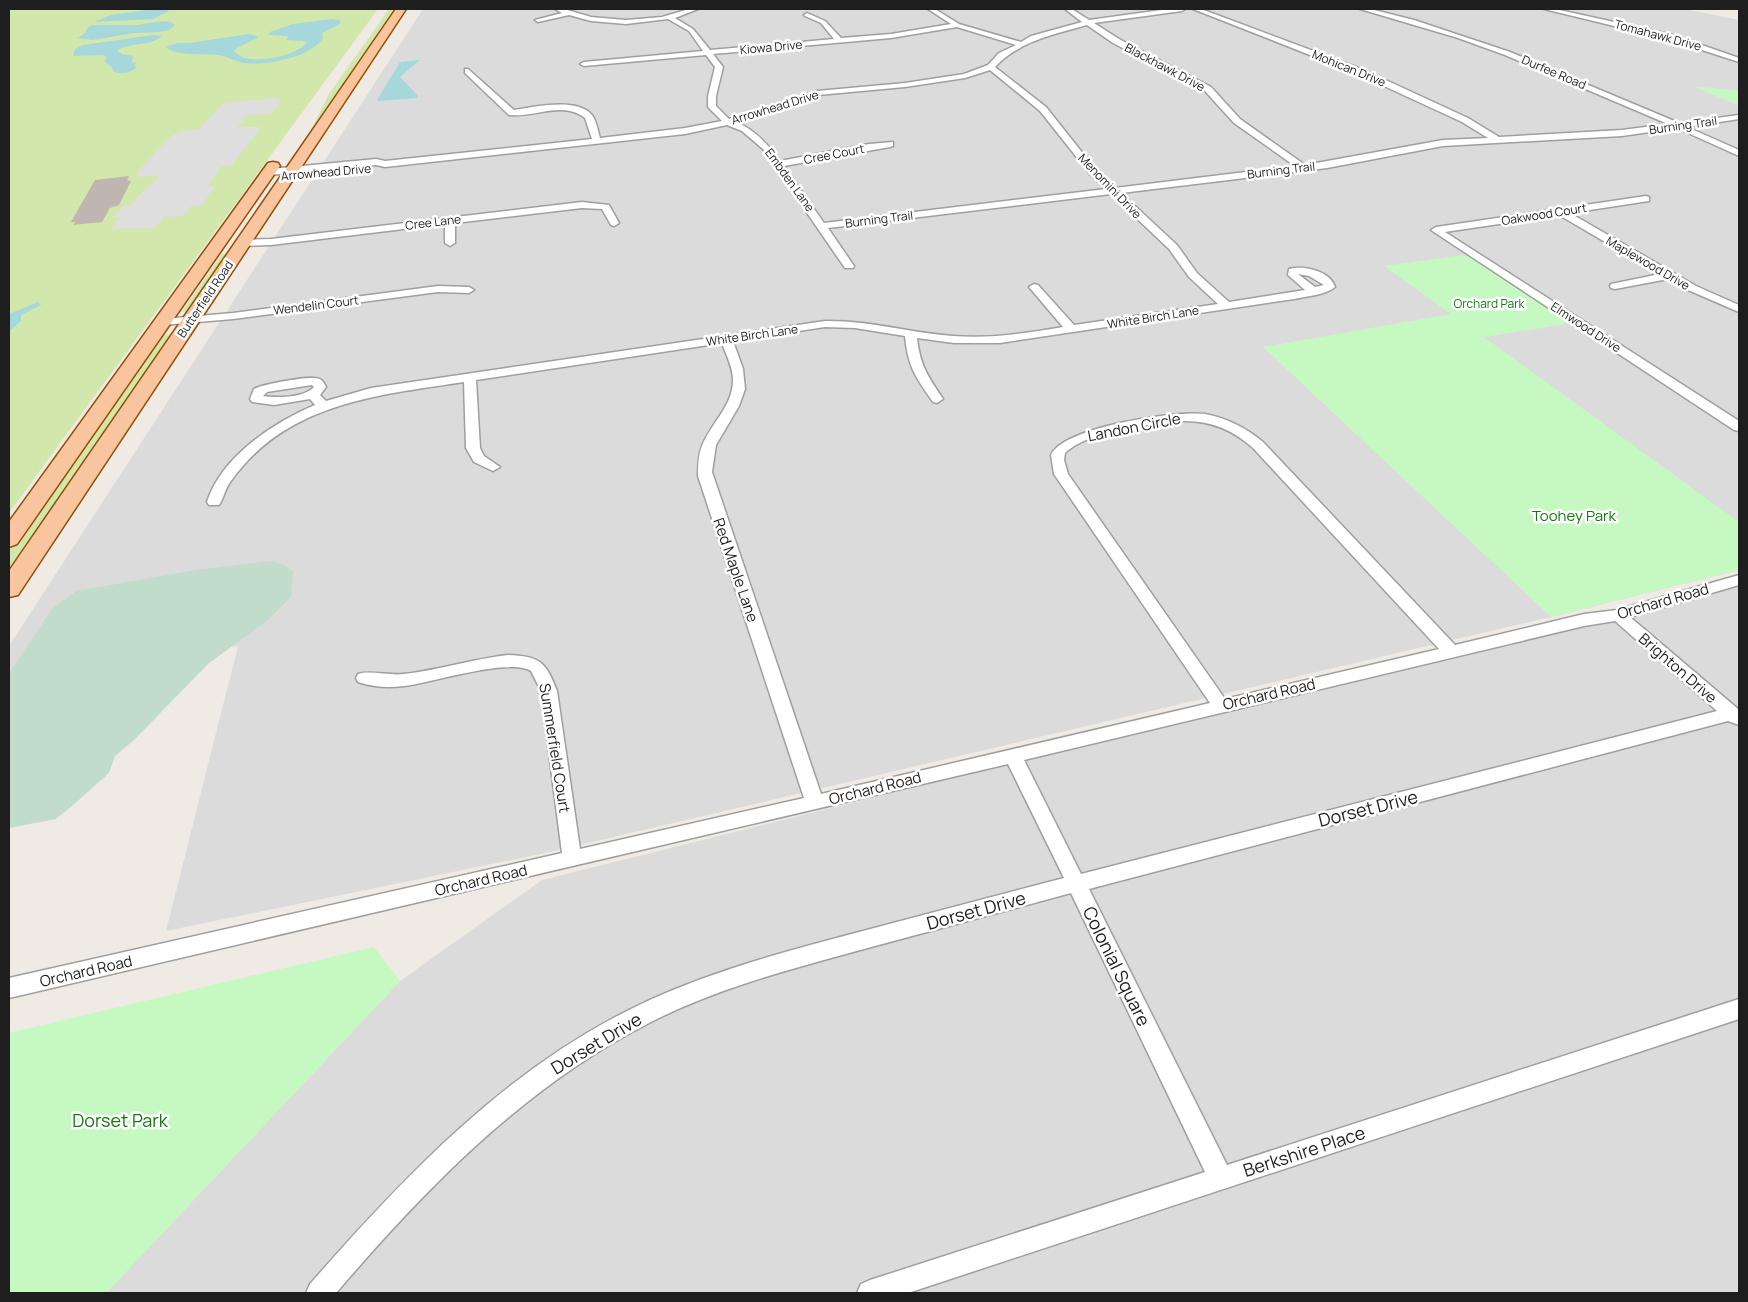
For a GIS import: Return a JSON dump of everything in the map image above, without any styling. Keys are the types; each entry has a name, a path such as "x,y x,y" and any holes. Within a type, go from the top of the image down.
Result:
{"main road":[{"name":"Butterfield Road","path":"9,589 401,9"},
{"name":"Butterfield Road","path":"9,538 280,156"}],"street":[{"path":"558,9 603,22 669,17 695,9"},
{"path":"931,9 957,24 1021,44"},
{"name":"Blackhawk Drive","path":"1068,9 1116,41 1208,89 1237,121 1303,168"},
{"name":"Arrowhead Drive","path":"268,174 378,168 385,164 669,133 728,122 817,93 939,81 965,76 991,67 1002,55 1034,38 1088,22 1182,9"},
{"name":"Mohican Drive","path":"1196,9 1377,79 1465,120 1496,139"},
{"name":"Durfee Road","path":"1363,9 1442,31 1510,53 1739,153"},
{"name":"Tomahawk Drive","path":"1547,9 1670,37 1739,60"},
{"path":"538,20 569,13"},
{"path":"807,15 824,22 839,40"},
{"name":"Embden Lane","path":"669,17 691,30 710,53 720,70 714,86 711,105 714,110 728,122 745,129 755,136 766,147 849,266"},
{"name":"Kiowa Drive","path":"584,64 917,33 957,24"},
{"name":"Menomini Drive","path":"991,67 1043,109 1086,164 1173,247 1193,275 1227,307"},
{"path":"468,71 512,113 558,108 578,110 587,114 596,141"},
{"name":"Burning Trail","path":"822,226 1303,168 1358,160 1438,143 1601,134 1739,117"},
{"name":"Cree Court","path":"779,164 890,144"},
{"name":"Oakwood Court","path":"1441,230 1646,199"},
{"name":"Cree Lane","path":"242,243 270,242 591,204 606,207 614,223"},
{"name":"Maplewood Drive","path":"1559,212 1670,276 1702,293 1739,308"},
{"path":"450,220 450,243"},
{"name":"Elmwood Drive","path":"1441,230 1436,230 1739,427"},
{"name":"White Birch Lane","path":"214,502 226,477 256,446 282,426 322,406 371,392 834,324 878,326 947,339 984,341 1016,339 1227,307 1314,292 1330,287 1330,285 1308,271 1293,271 1293,275 1314,292"},
{"path":"1615,286 1670,276"},
{"path":"1034,287 1072,330"},
{"name":"Wendelin Court","path":"163,322 190,321 438,290 469,290"},
{"path":"911,333 913,357 916,366 937,399"},
{"name":"Red Maple Lane","path":"726,339 738,372 738,389 733,405 709,446 705,461 708,489 815,803"},
{"path":"470,378 472,448 479,459 493,467"},
{"path":"313,395 322,406"},
{"name":"Landon Circle","path":"1221,706 1061,474 1058,463 1060,452 1067,444 1093,433 1182,417 1213,420 1238,429 1258,445 1451,651"},
{"name":"Orchard Road","path":"9,988 815,803 1584,620 1618,615 1739,580"},
{"name":"Brighton Drive","path":"1618,615 1736,718"},
{"name":"Summerfield Court","path":"364,678 377,681 407,680 514,661 533,664 539,669 549,691 572,858"},
{"name":"Dorset Drive","path":"319,1293 371,1232 428,1172 464,1139 536,1080 618,1028 688,993 736,975 1076,883 1736,718"},
{"name":"Colonial Square","path":"1013,755 1221,1178"},
{"name":"Berkshire Place","path":"870,1293 1739,1009"}],"shaded area":[{"path":"423,9 1685,9 1739,20 1739,570 1551,617 550,852 166,931 238,646 9,672 9,646"},
{"path":"278,98 277,100 282,100 271,114 247,115 237,127 261,127 231,166 222,166 207,186 215,186 201,206 191,206 184,216 164,217 155,228 110,229 120,218 113,217 123,206 131,205 148,186 159,178 156,175 138,177 140,169 172,135 188,130 200,129 222,104 227,102"},
{"path":"1739,582 1739,1293 106,1293 400,981 542,880"}],"green space":[{"path":"9,9 378,9 9,513"},
{"path":"389,9 397,9 312,134 309,134 329,94"},
{"path":"1693,86 1739,91 1739,106"},
{"path":"222,254 226,254 190,312 182,312"},
{"name":"Toohey Park","path":"1470,254 1572,323 1484,337 1739,522 1739,570 1551,617 1263,347 1451,314 1384,266"},
{"path":"164,334 173,335 9,576 9,551 159,336"},
{"path":"270,561 283,564 293,571 291,596 289,599 268,620 208,664 134,740 115,756 109,773 72,806 56,819 9,828 9,673 52,609 76,591 196,570"},
{"name":"Dorset Park","path":"374,947 400,981 106,1293 9,1293 9,1033"}],"water":[{"path":"166,9 169,11 153,19 94,22 111,15"},
{"path":"332,19 340,20 340,24 322,33 323,38 317,45 288,59 254,64 218,55 176,52 166,47 177,43 249,34 259,37 234,51 240,56 249,59 271,58 293,52 307,43 286,40 288,37 286,36 269,35 270,32 293,24"},
{"path":"163,21 171,22 175,25 169,30 159,32 134,33 93,40 78,38 92,25 136,25"},
{"path":"153,35 162,36 151,42 128,46 117,51 133,56 132,62 136,63 134,66 137,67 129,72 119,73 113,71 112,67 105,62 106,57 104,55 73,56 75,49 83,45"},
{"path":"420,60 400,77 418,96 417,98 377,100 400,62"},
{"path":"38,302 41,305 21,315 21,321 9,332 9,314"}],"building":[{"path":"129,176 127,180 131,181 119,205 110,208 102,222 73,225 75,222 71,222 95,180"}],"park label":[{"name":"Orchard Park","path":"1489,303"}]}
